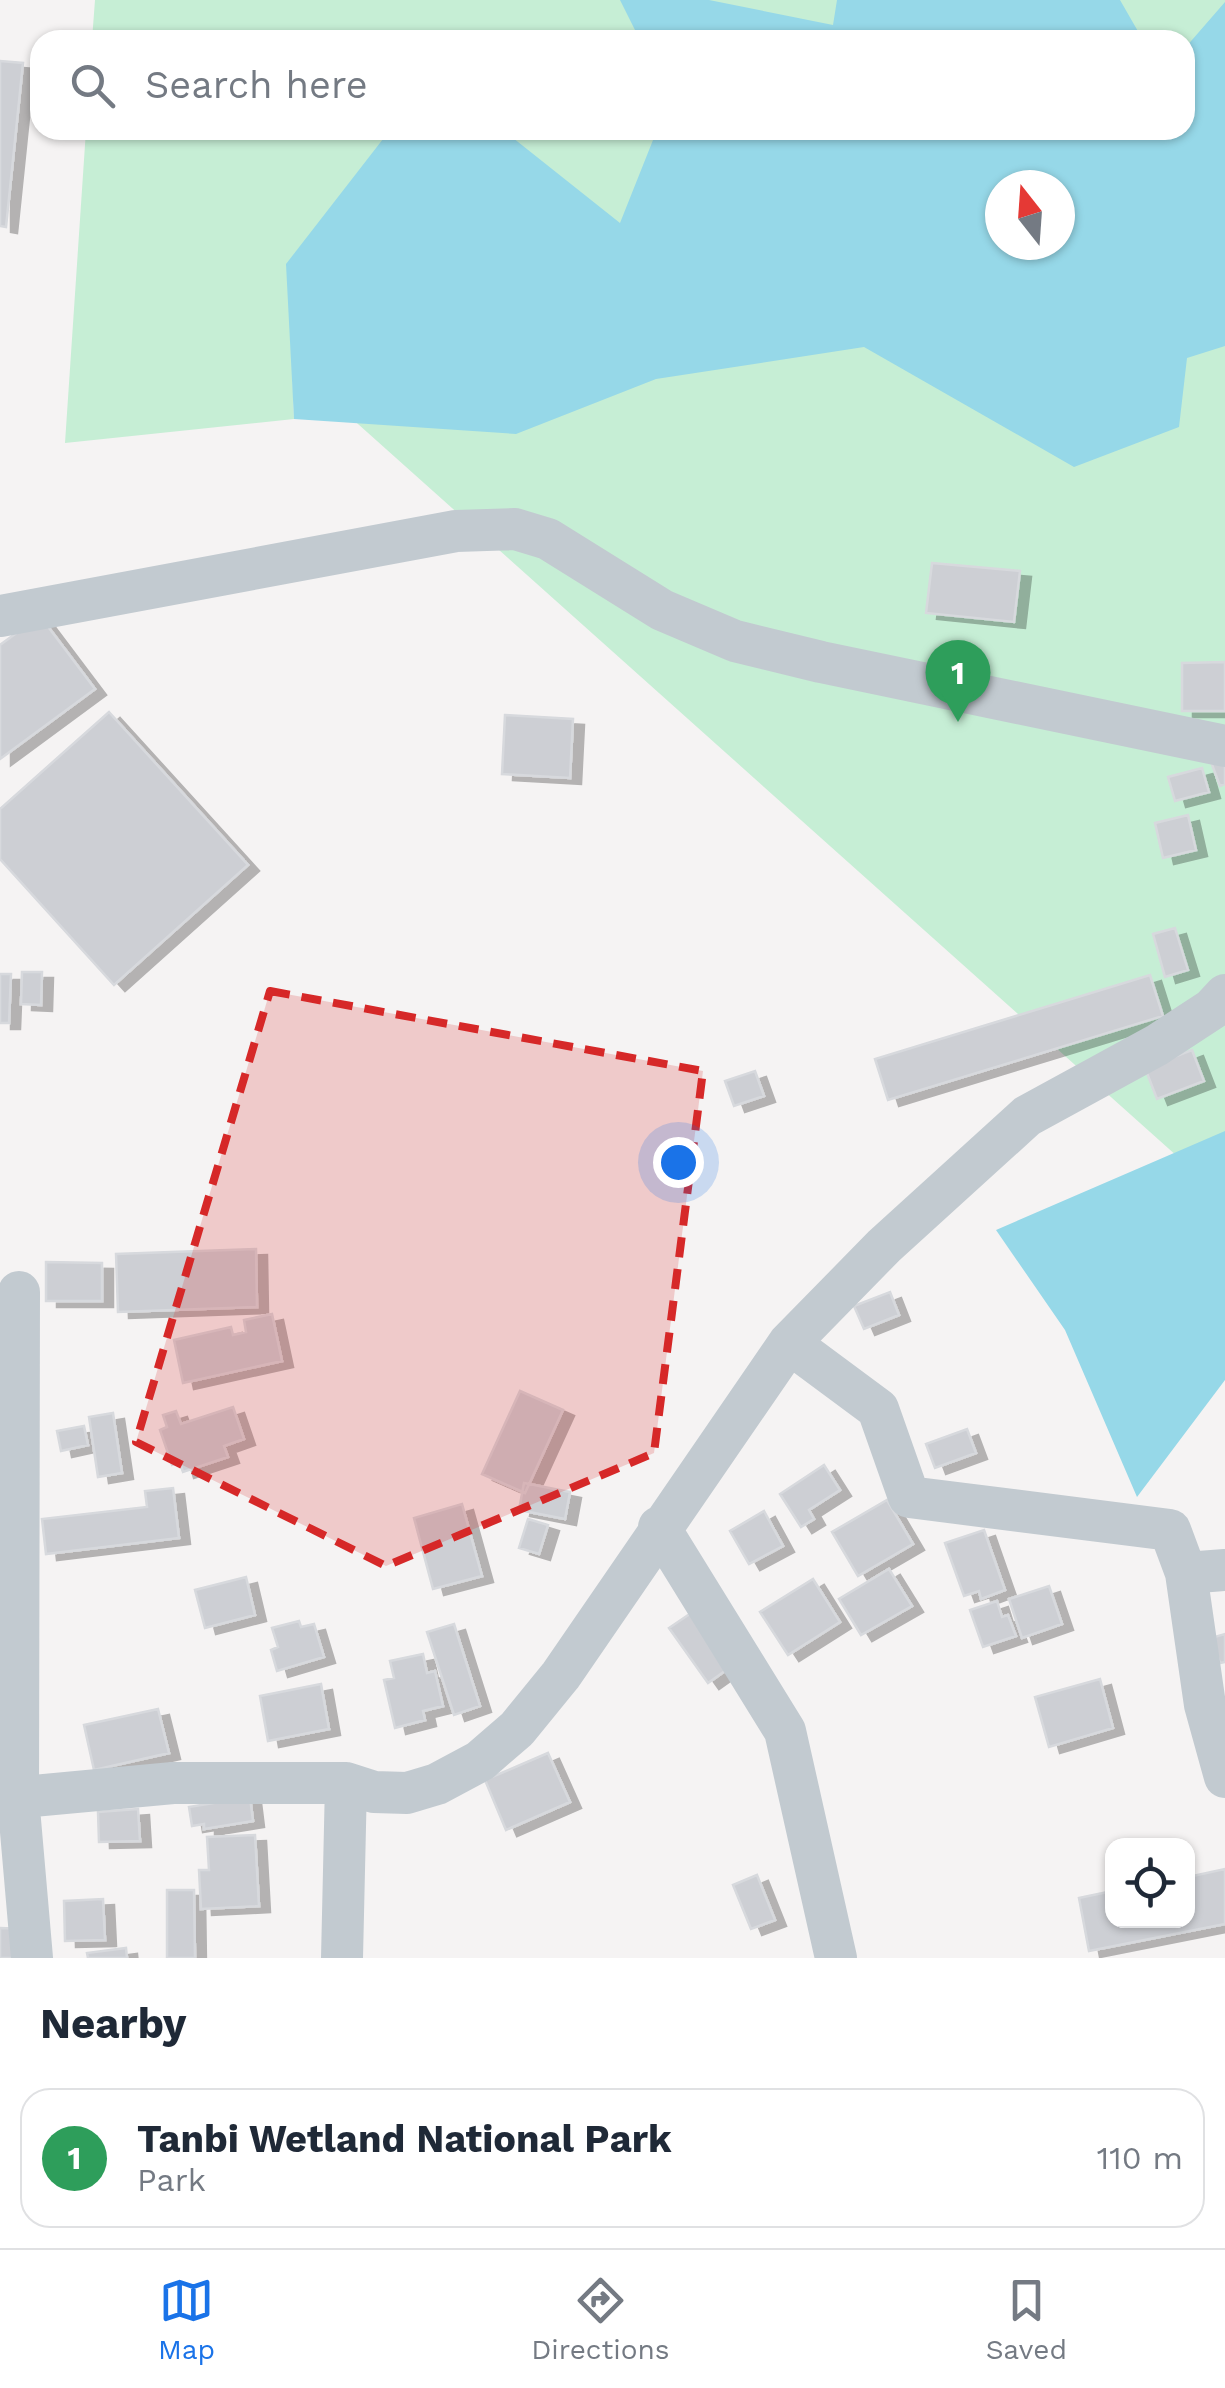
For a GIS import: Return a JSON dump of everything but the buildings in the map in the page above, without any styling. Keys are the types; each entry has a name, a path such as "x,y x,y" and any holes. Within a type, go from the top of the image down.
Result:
{"street":[{"path":"0,616 456,531 515,528 548,539 662,610 735,641 1225,746"},
{"path":"9,1798 173,1783 346,1783 374,1792 406,1793 436,1784 480,1761 517,1728 561,1675 789,1342 913,1219 1026,1116 1158,1045 1212,1009 1225,995"},
{"path":"18,1292 9,1528 9,1798 32,1958"},
{"path":"789,1342 878,1409 909,1497 1170,1530 1205,1572 1205,1705 1225,1777"},
{"path":"660,1528 785,1730 836,1958"},
{"path":"342,1958 346,1783"}],"highlighted area":[{"path":"270,991 703,1071 654,1453 386,1566 136,1442"}],"green space":[{"path":"95,0 1225,0 1225,1199 292,365 294,419 65,443 85,140 1195,140 1195,30 93,30"}],"water":[{"path":"620,0 709,0 833,25 837,0 1120,0 1137,30 635,30"},
{"path":"1225,2 1225,346 1187,358 1179,427 1074,467 864,347 656,379 516,434 294,419 286,264 382,140 516,140 620,223 653,140 1195,140 1195,36"},
{"path":"1225,1131 1225,1380 1137,1497 1065,1330 996,1230"}],"place":[{"name":"Tanbi Wetland National Park","path":"958,722"}]}
